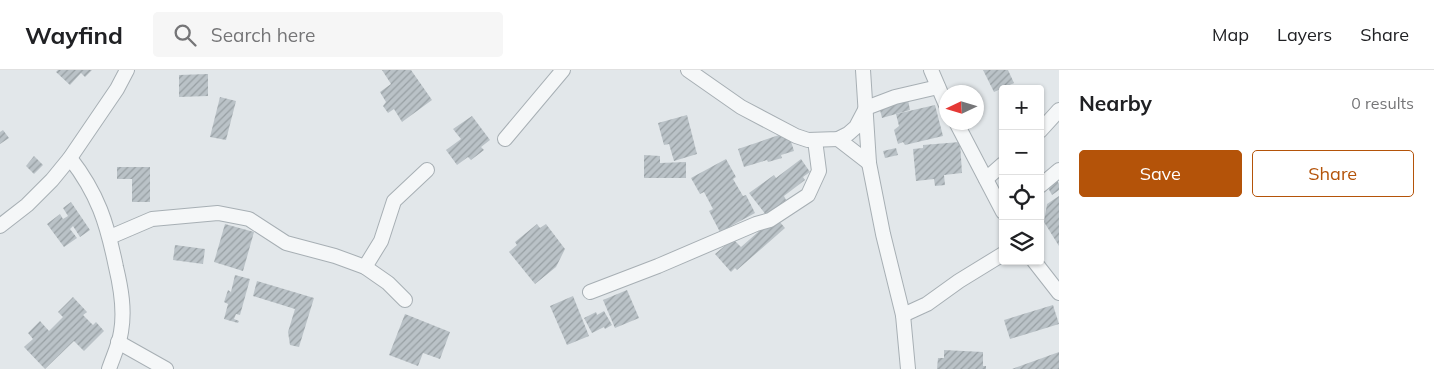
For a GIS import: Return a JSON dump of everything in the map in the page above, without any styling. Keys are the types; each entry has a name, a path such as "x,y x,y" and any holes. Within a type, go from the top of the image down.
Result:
{"street":[{"path":"0,226 46,186 70,158 117,89 127,70"},
{"path":"505,139 563,70"},
{"path":"688,70 741,107 796,136 815,140 838,139 856,127 866,108 895,97 938,87 931,70"},
{"path":"863,70 869,162 903,314 908,369"},
{"path":"1041,130 1059,110"},
{"path":"960,130 999,204"},
{"path":"838,139 869,162"},
{"path":"590,292 770,220 808,195 819,171 815,140"},
{"path":"70,158 85,177 102,211 110,237 121,288 122,328 109,369"},
{"path":"986,179 999,168"},
{"path":"366,267 380,241 394,201 427,170"},
{"path":"1044,183 1059,170"},
{"path":"110,237 152,219 218,213 249,219 286,243 335,256 366,267 388,283 404,300"},
{"path":"903,314 927,304 958,280 999,256"},
{"path":"1037,265 1059,293"},
{"path":"118,342 166,369"}],"building":[{"path":"58,70 92,70 85,77 81,73 70,85 56,72"},
{"path":"382,70 411,70 432,100 402,122 394,109 388,113 383,106 386,102 380,92 391,84"},
{"path":"983,70 1008,70 1014,83 999,85 999,90 994,92"},
{"path":"208,74 208,96 179,97 179,75"},
{"path":"220,97 236,101 226,140 210,137"},
{"path":"908,100 910,110 882,118 879,106"},
{"path":"935,105 939,120 939,130 941,130 943,136 905,145 903,142 898,144 894,130 899,126 896,114"},
{"path":"687,115 697,154 674,161 669,144 664,145 658,123"},
{"path":"472,116 490,140 481,147 484,150 471,160 468,157 457,165 446,150 461,139 453,129"},
{"path":"3,130 9,138 0,144 0,132"},
{"path":"788,132 794,151 781,155 782,158 768,162 767,160 744,167 738,149"},
{"path":"960,142 962,173 944,175 945,185 935,186 934,179 916,181 913,149 923,148 923,145"},
{"path":"896,148 898,155 885,158 883,151"},
{"path":"644,155 660,156 660,163 686,162 686,178 644,178"},
{"path":"34,156 43,165 34,174 26,166"},
{"path":"726,159 736,177 733,179 743,196 746,195 755,213 720,232 709,211 713,209 704,192 700,194 691,178"},
{"path":"801,159 810,172 803,177 805,180 784,196 786,200 782,203 786,208 770,220 749,193 774,175 776,178"},
{"path":"117,167 150,167 150,202 132,202 132,179 117,179"},
{"path":"1057,180 1059,190 1052,195 1047,186"},
{"path":"1059,196 1059,246 1044,222 1047,204"},
{"path":"71,202 90,230 80,237 73,226 70,229 77,238 64,247 47,224 60,214 63,219 68,216 63,208"},
{"path":"779,221 785,228 737,270 735,268 731,272 715,254 733,239 741,247 767,224"},
{"path":"225,224 254,232 243,271 214,262"},
{"path":"537,224 540,228 546,224 565,249 556,267 535,284 509,252 517,245 515,242"},
{"path":"175,245 205,249 203,264 173,260"},
{"path":"235,275 250,279 240,315 236,314 234,319 239,321 238,323 224,319 228,304 224,302 228,290 231,292"},
{"path":"257,281 314,298 299,347 290,345 288,332 295,309 253,296"},
{"path":"627,290 639,318 615,328 603,300"},
{"path":"573,296 589,336 567,345 550,306"},
{"path":"73,297 87,312 83,315 93,325 96,322 104,331 84,351 74,341 45,369 24,347 33,339 28,333 40,321 49,331 63,317 58,312"},
{"path":"1053,305 1059,324 1010,339 1004,320"},
{"path":"604,311 612,325 592,333 584,318 596,312 597,315"},
{"path":"405,314 450,332 440,359 423,353 418,366 389,355"},
{"path":"944,350 983,352 983,366 986,366 986,369 937,369 938,358 944,358"},
{"path":"1059,352 1059,369 1012,369"}]}
